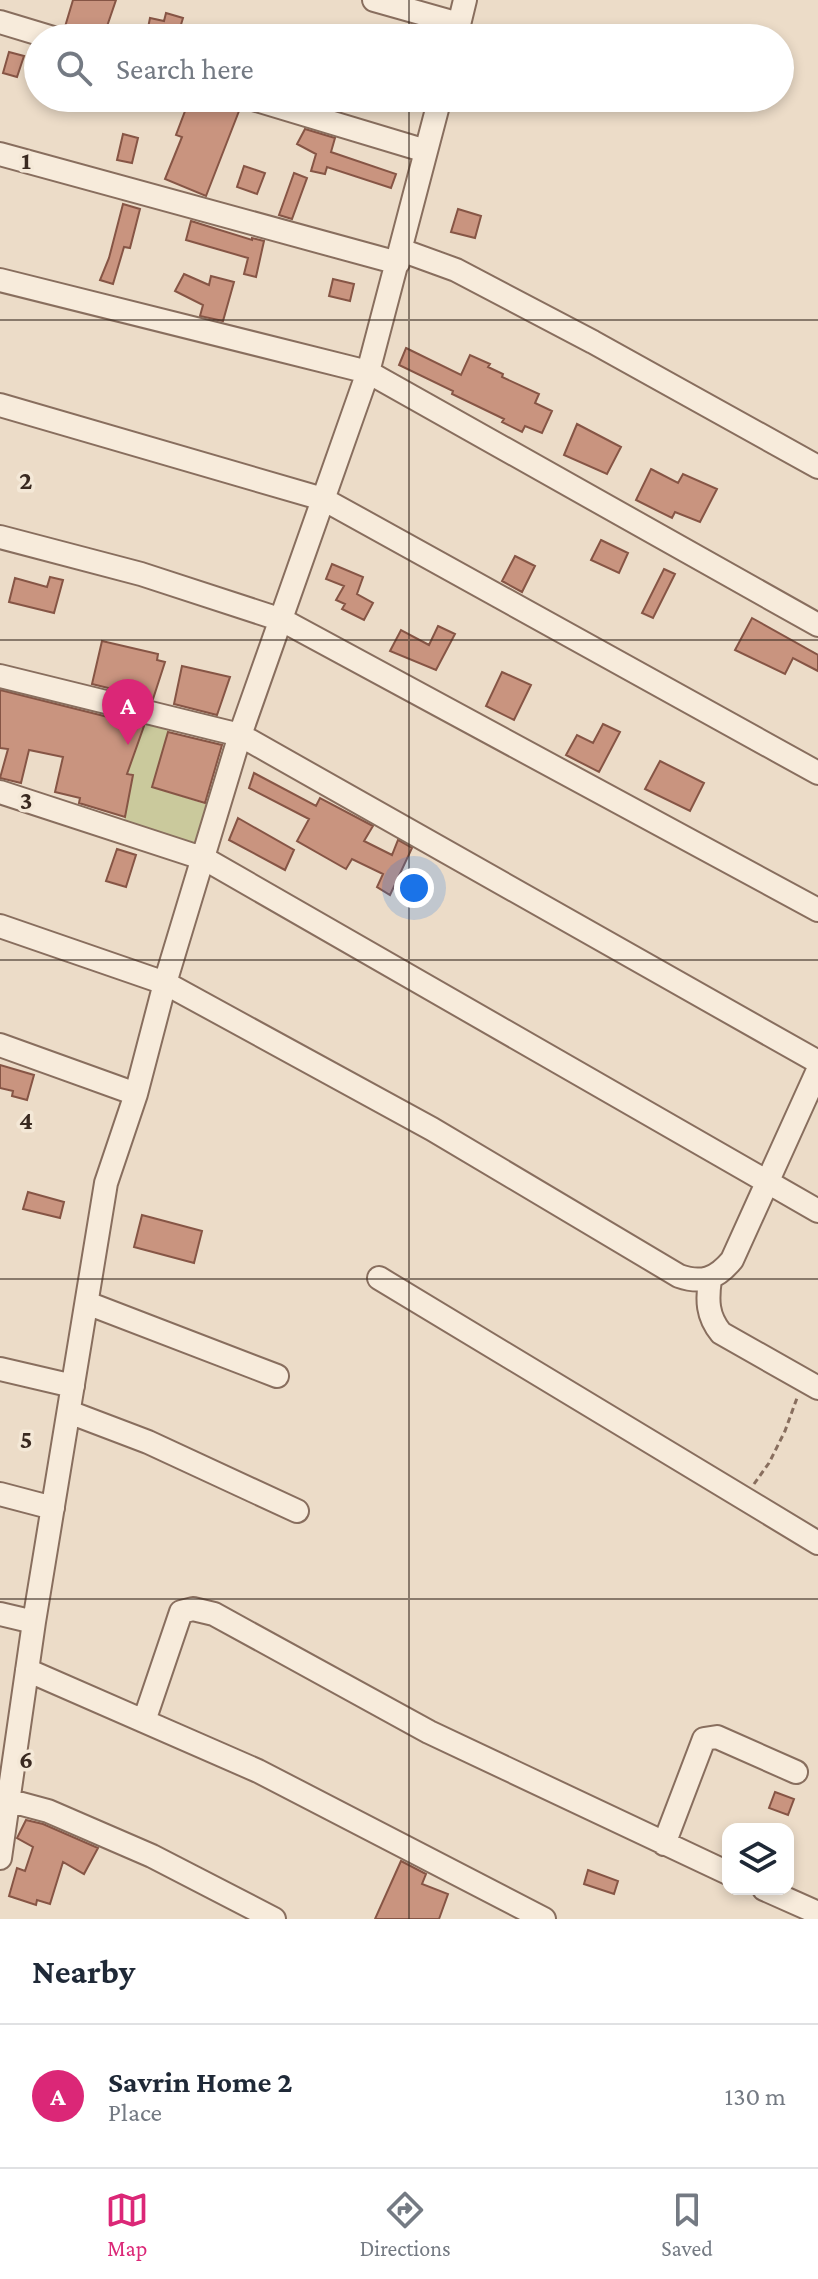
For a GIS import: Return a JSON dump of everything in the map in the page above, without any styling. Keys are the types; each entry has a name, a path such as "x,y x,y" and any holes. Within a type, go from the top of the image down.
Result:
{"street":[{"path":"374,0 438,24"},
{"path":"459,24 465,0"},
{"path":"0,22 24,29"},
{"path":"296,112 426,151"},
{"path":"0,1858 5,1798 106,1183 136,1094 165,983 240,735 368,372 436,112"},
{"path":"0,154 456,270 818,467"},
{"path":"0,280 368,372 818,625"},
{"path":"0,405 323,499 818,773"},
{"path":"0,537 141,574 282,620 818,910"},
{"path":"0,676 240,735 818,1062"},
{"path":"0,792 205,859 818,1211"},
{"path":"0,926 165,983 432,1129 679,1276 701,1281 722,1272 732,1260 818,1070"},
{"path":"0,1045 136,1094"},
{"path":"379,1278 818,1543"},
{"path":"710,1279 711,1319 721,1333 813,1385"},
{"path":"87,1303 277,1376"},
{"path":"0,1369 73,1386"},
{"path":"69,1412 148,1442 297,1511"},
{"path":"0,1494 53,1508"},
{"path":"144,1721 181,1612 193,1609 214,1614 429,1732 722,1870"},
{"path":"0,1614 34,1622"},
{"path":"27,1670 258,1771 544,1919"},
{"path":"664,1844 704,1739 717,1737 796,1772"},
{"path":"5,1798 48,1811 152,1856 274,1919"},
{"path":"778,1895 818,1913"}],"path":[{"path":"743,1500 769,1463 785,1431 792,1406 813,1385"}],"green space":[{"path":"145,723 169,728 152,787 217,808 205,859 122,831 133,775 128,772"}],"building":[{"path":"73,0 116,0 108,24 66,24"},
{"path":"166,13 183,18 181,24 149,24 150,18 164,21"},
{"path":"9,52 24,56 17,77 3,73"},
{"path":"185,112 239,112 206,196 165,179 182,137 176,135"},
{"path":"305,129 335,138 331,152 396,174 391,188 327,167 325,174 311,171 316,154 297,144"},
{"path":"123,134 138,138 132,163 117,160"},
{"path":"244,166 265,173 257,194 237,187"},
{"path":"294,173 307,178 292,219 279,215"},
{"path":"123,204 140,209 130,248 124,247 113,284 100,280"},
{"path":"458,209 481,216 475,238 451,232"},
{"path":"191,221 264,241 256,277 244,274 248,258 186,240"},
{"path":"184,274 209,285 211,276 234,282 223,321 200,316 203,305 175,291"},
{"path":"333,279 354,284 350,301 329,296"},
{"path":"406,348 461,375 470,355 490,364 488,367 503,374 502,377 539,394 535,403 552,411 542,433 525,426 522,432 502,422 504,419 452,394 453,391 399,365"},
{"path":"577,424 621,447 607,474 564,455"},
{"path":"651,469 678,483 683,474 717,489 700,522 675,512 672,518 636,500"},
{"path":"601,540 628,553 619,573 591,560"},
{"path":"515,556 535,566 522,592 502,581"},
{"path":"332,564 363,577 357,594 373,603 364,620 342,609 345,604 336,600 344,586 326,579"},
{"path":"664,569 675,574 653,618 642,613"},
{"path":"50,577 63,580 54,613 9,602 15,578 47,587"},
{"path":"752,618 818,655 818,671 793,658 785,674 735,650"},
{"path":"438,626 455,634 436,670 390,651 401,630 429,645"},
{"path":"102,641 158,654 157,660 165,662 153,699 92,684"},
{"path":"182,666 230,677 217,715 174,704"},
{"path":"502,672 531,685 514,720 486,706"},
{"path":"0,690 144,726 127,774 133,775 125,817 79,803 80,798 55,792 63,757 29,750 21,783 0,778 8,749 0,748"},
{"path":"603,724 620,732 599,772 566,755 577,735 593,743"},
{"path":"168,732 222,745 205,803 152,787"},
{"path":"660,761 704,783 690,811 645,789"},
{"path":"254,773 316,806 320,798 373,826 364,841 392,855 398,840 412,848 390,895 377,887 383,874 352,859 346,869 297,841 309,819 249,788"},
{"path":"238,818 294,850 285,870 229,840"},
{"path":"117,849 136,855 126,887 106,881"},
{"path":"0,1065 34,1075 27,1100 12,1096 13,1091 0,1088"},
{"path":"28,1192 64,1202 60,1218 23,1209"},
{"path":"142,1215 202,1231 194,1263 134,1247"},
{"path":"775,1792 794,1799 788,1815 769,1808"},
{"path":"26,1820 43,1824 98,1848 84,1874 63,1862 50,1904 37,1900 36,1905 9,1896 17,1868 25,1871 33,1847 17,1838"},
{"path":"401,1861 426,1874 422,1884 448,1894 439,1919 375,1919"},
{"path":"588,1870 618,1881 614,1894 584,1884"}],"place":[{"name":"Savrin Home 2","path":"128,745"}]}
